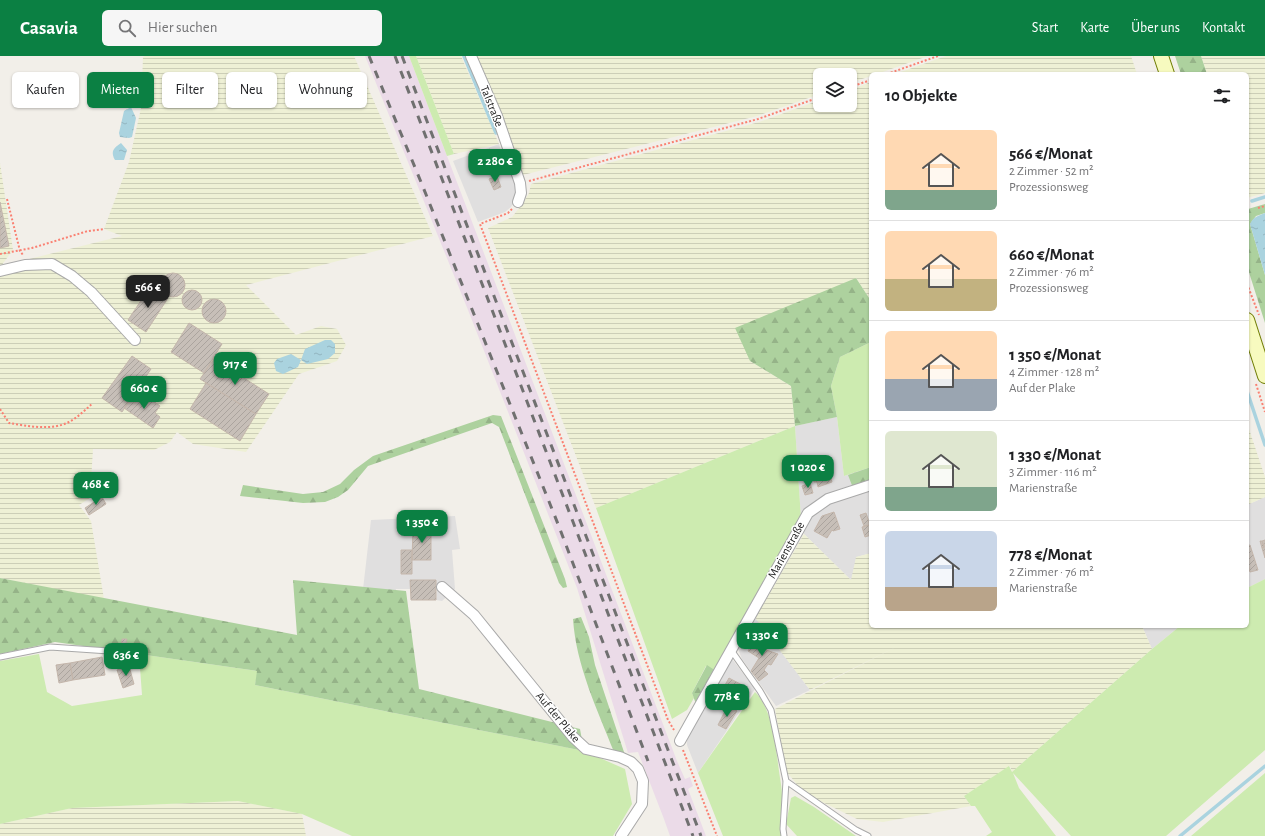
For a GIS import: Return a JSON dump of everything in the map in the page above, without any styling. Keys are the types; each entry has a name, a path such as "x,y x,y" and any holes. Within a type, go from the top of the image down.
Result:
{"main road":[{"path":"1161,56 1166,72"},
{"path":"1249,334 1252,354 1265,376"}],"street":[{"name":"Talstraße","path":"471,56 497,116 520,183 521,193 518,202"},
{"path":"0,271 28,265 52,264 72,276 91,292 134,340"},
{"name":"Marienstraße","path":"680,740 808,513 828,499 869,486"},
{"name":"Auf der Plake","path":"442,587 474,615 577,741 586,749 620,757 631,762 638,769 643,781 642,804 622,836"}],"lane":[{"path":"0,657 50,648 109,651"},
{"path":"731,649 760,691 771,710 786,781 783,829 784,836"},
{"path":"786,781 856,830 868,836"}],"path":[{"path":"893,72 938,56"},
{"path":"857,85 869,81"},
{"path":"520,183 758,119 813,100"},
{"path":"7,199 20,251 28,265"},
{"path":"518,202 508,213 480,224 668,720 680,740 718,836"},
{"path":"1258,208 1265,206"},
{"path":"0,254 32,248 88,231 104,229"},
{"path":"1249,289 1261,322"},
{"path":"0,409 9,423 30,427 51,427 69,422 92,404"}],"shaded area":[{"path":"365,56 409,56 677,761 685,779 690,777 693,786 688,789 706,836 670,836 638,752 628,753 577,588 468,310"},
{"path":"499,144 501,151 504,150 519,190 511,207 505,212 478,222 453,161"},
{"path":"837,417 844,476 869,468 869,554 857,557 852,581 804,534 801,519 795,426"},
{"path":"1265,497 1265,579 1249,587 1249,504"},
{"path":"455,516 460,549 452,550 455,589 442,601 436,600 437,589 412,588 396,589 395,597 362,598 371,520"},
{"path":"756,618 810,690 776,706 742,659 738,649"},
{"path":"1143,628 1178,628 1152,649"},
{"path":"732,659 755,689 698,773 687,745 687,740"}],"green space":[{"path":"354,56 361,72 285,72 285,108 367,108 367,86 433,236 246,285 296,335 321,326 337,329 346,345 337,361 299,374 246,452 193,444 177,432 170,442 154,450 93,449 90,498 79,505 91,521 104,599 0,578 0,163 13,250 1,266 122,236 104,229 129,162 141,108 154,108 154,72 142,72 143,57"},
{"path":"409,56 416,56 454,154 447,156"},
{"path":"416,56 461,56 499,144 454,154"},
{"path":"476,56 928,56 883,72 869,72 869,77 857,81 857,68 813,68 813,96 757,116 523,175"},
{"path":"946,56 1131,56 1136,72 901,72"},
{"path":"1175,56 1201,56 1206,72 1180,72"},
{"path":"1201,56 1265,56 1265,193 1249,197 1249,72 1206,72"},
{"path":"869,83 869,298 856,278 750,361 791,386 795,426 596,508 488,228 512,217 529,193 531,184 759,122 813,103 813,112 857,112 857,87"},
{"path":"1265,204 1265,213 1256,216 1250,224 1265,275 1265,323 1249,272 1249,209"},
{"path":"856,278 869,298 869,343 840,357 831,386 837,417 795,426 791,386 750,361 735,328"},
{"path":"869,343 869,468 844,476 837,417 831,386 840,357"},
{"path":"493,415 501,416 567,587 563,588 559,583 499,427 492,423 368,466 348,490 338,497 325,502 303,503 240,496 243,485 303,494 323,492 340,484 354,470 373,456"},
{"path":"795,426 801,519 716,671 706,666 692,693 694,698 687,710 672,719 596,508"},
{"path":"1249,429 1265,477 1265,497 1249,504"},
{"path":"869,468 869,483 853,488 848,475"},
{"path":"804,534 851,580 856,557 869,554 869,628 1143,628 1152,649 1012,772 1010,766 964,796 971,806 883,822 857,819 822,802 799,787 786,771 775,709 898,646 810,690 756,617"},
{"path":"0,578 297,635 293,580 406,591 419,689 580,729 584,751 255,685 257,671 55,642 0,654"},
{"path":"1265,579 1265,750 1166,836 1071,836 1013,773 1019,788 1056,836 986,836 992,832 975,806 971,806 964,796 1009,766 1012,772 1178,628 1249,628 1249,587"},
{"path":"581,617 589,637 595,665 625,755 614,752 588,687 578,653 573,619"},
{"path":"39,654 47,692 72,706 142,695 139,654 258,671 255,685 584,751 625,769 632,804 613,836 352,836 302,814 238,801 72,808 0,824 0,661"},
{"path":"707,665 716,671 696,704 692,693"},
{"path":"755,692 766,707 775,740 782,793 780,826 781,836 723,836 698,773"},
{"path":"1265,773 1265,836 1191,836"},
{"path":"795,796 814,807 856,836 797,836 786,824 791,798"},
{"path":"238,801 302,814 306,836 0,836 0,824 72,808"}],"water":[{"path":"131,108 136,118 132,137 129,138 120,137 119,133 124,111"},
{"path":"121,143 127,150 124,160 115,160 113,152 116,146"},
{"path":"1265,213 1265,275 1250,224 1254,218"},
{"path":"325,340 331,340 335,344 335,353 328,359 307,364 301,360 305,349"},
{"path":"291,354 301,360 298,367 283,374 276,371 274,363 277,359"}],"building":[{"path":"490,149 497,165 479,172 472,156"},
{"path":"497,176 501,187 494,190 489,179"},
{"path":"0,202 9,246 0,248"},
{"path":"173,273 178,274 184,280 184,290 178,296 173,297 168,296 162,290 161,285 162,280 168,274"},
{"path":"150,287 168,298 146,332 128,320"},
{"path":"192,290 199,293 202,300 199,307 192,310 185,307 182,300 185,293"},
{"path":"214,299 223,302 226,311 223,320 214,323 205,320 202,311 205,302"},
{"path":"189,323 222,344 204,373 171,352"},
{"path":"132,356 151,369 122,412 102,398"},
{"path":"214,359 269,394 256,414 200,379"},
{"path":"206,383 256,414 240,441 190,409"},
{"path":"142,393 160,406 155,413 160,417 153,428 124,408 130,400 135,403"},
{"path":"827,466 832,482 818,487 817,482 814,482 811,471"},
{"path":"810,483 813,493 805,495 802,486"},
{"path":"102,497 106,504 89,515 85,508"},
{"path":"834,512 840,529 832,530 827,538 814,531 822,516"},
{"path":"866,513 869,525 864,526 860,515"},
{"path":"869,525 869,536 865,537 862,527"},
{"path":"413,528 431,528 431,560 412,560"},
{"path":"1265,540 1265,558 1262,548 1264,547 1262,541"},
{"path":"1260,541 1262,541 1264,547 1262,548"},
{"path":"1249,545 1258,570 1250,572 1249,569"},
{"path":"401,550 412,550 412,574 401,574"},
{"path":"410,580 436,580 436,600 411,600"},
{"path":"757,636 770,644 766,650 778,654 771,665 768,664 764,670 768,674 759,681 751,671 759,658 748,651"},
{"path":"122,639 127,639 126,643 132,644 132,651 121,650"},
{"path":"132,644 137,644 136,661 121,660 121,651 132,651"},
{"path":"102,657 105,675 73,680 70,663"},
{"path":"70,663 73,680 59,683 56,665"},
{"path":"129,666 134,684 123,688 117,670"},
{"path":"729,678 744,686 740,693 738,692 730,707 717,699"},
{"path":"723,703 730,707 727,712 720,708"},
{"path":"730,707 737,711 726,729 718,725 725,711 727,712"}],"waterway":[{"path":"464,56 496,133"},
{"path":"1252,201 1265,197"},
{"path":"1249,397 1265,445"},
{"path":"1180,836 1265,766"}],"railway":[{"path":"369,56 558,524 648,761"},
{"path":"395,56 693,836"},
{"path":"402,56 701,836"}]}
